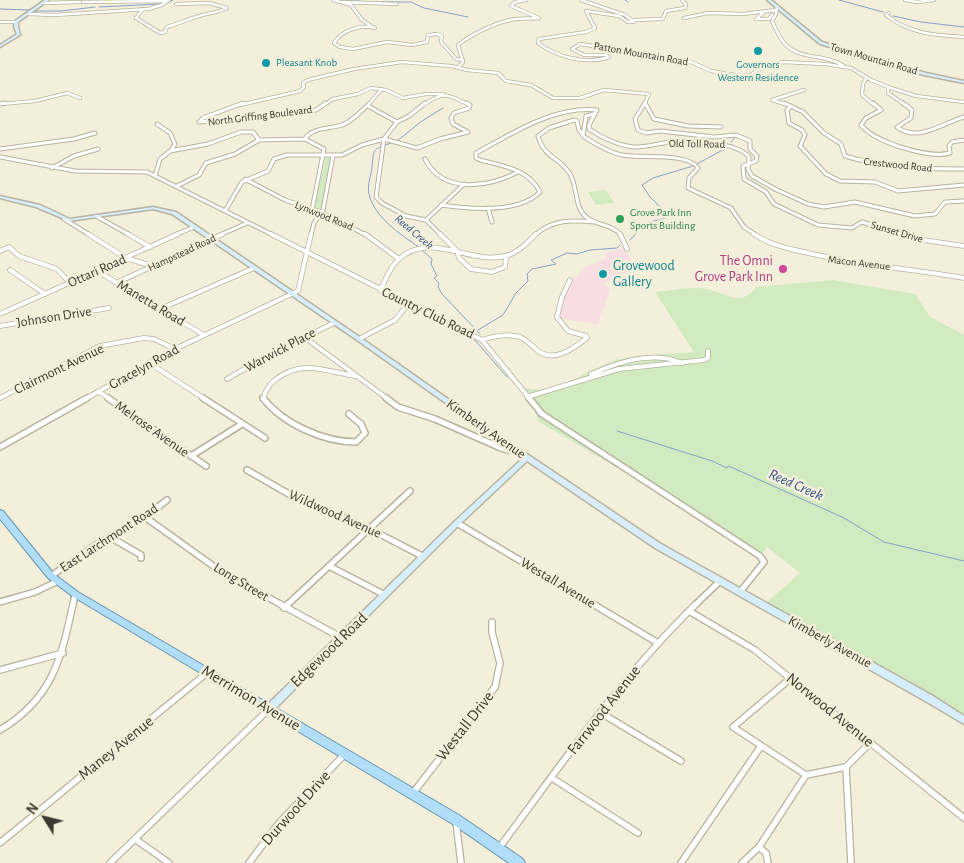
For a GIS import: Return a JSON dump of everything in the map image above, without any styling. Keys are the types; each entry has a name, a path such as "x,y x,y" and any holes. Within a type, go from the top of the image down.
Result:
{"main road":[{"name":"Merrimon Avenue","path":"0,513 54,579 75,594 455,819 519,863"}],"street":[{"path":"333,0 351,5 362,20 375,28"},
{"path":"458,67 463,64 458,45 462,42 477,33 512,20 539,18 511,6 515,2 526,0"},
{"path":"580,0 625,15 633,20 663,19 666,11 685,8 686,6 682,0"},
{"name":"Town Mountain Road","path":"769,0 775,9 821,44 917,72 964,82"},
{"path":"905,0 917,2 934,0"},
{"path":"0,22 16,22 45,1 104,3 168,1"},
{"path":"28,14 55,15 143,9 156,7 168,1"},
{"path":"143,9 136,18 160,33 165,32 167,27 183,23 198,16 218,13 227,8 206,2 176,4"},
{"path":"342,2 397,4"},
{"path":"89,12 104,3"},
{"path":"768,10 756,19 769,19 775,9"},
{"path":"684,18 708,13 743,14 775,9"},
{"path":"775,9 772,21 777,28 778,34 787,46 811,55 838,61 888,87 916,96 964,102"},
{"name":"Patton Mountain Road","path":"633,20 634,22 628,22 618,16 588,10 586,12 596,26 592,30 542,39 537,42 546,49 577,58 595,60 609,57 606,55 596,57 584,55 572,49 576,45 587,44 689,62 711,71 740,76 748,76 758,69 786,62 846,66"},
{"path":"888,13 886,16 894,22 914,30 938,35 964,37"},
{"path":"0,26 7,22"},
{"path":"0,46 19,34 16,22"},
{"path":"371,26 342,35 336,38 334,43 341,47 359,49 384,42 418,45 427,42 428,35 437,34 442,36 441,42 447,50 456,59 463,60"},
{"name":"North Griffing Boulevard","path":"382,89 371,88 358,94 340,96 329,100 316,110 199,122 203,118 250,101 300,91 304,89 303,83 305,81 354,68 402,62 458,67"},
{"path":"458,67 467,70 498,73 506,80 530,85 553,98 580,98 604,90 649,94 645,103 654,119 705,127 721,127"},
{"path":"867,77 862,95 881,110 863,120 861,125 863,128 900,148 941,156 950,153 949,146 952,142 964,140"},
{"path":"888,87 888,93 912,110 911,118 897,127 901,131 910,134 920,134 945,122 964,117"},
{"path":"224,211 245,179 268,171 274,159 282,156 342,155 384,139 404,145 422,147 440,138 468,133 465,129 453,124 451,118 454,113 469,108 470,105 459,99 443,94 426,94 405,99 382,89"},
{"name":"North Griffing Boulevard","path":"306,139 307,135 312,132 350,122 359,110 368,106 382,89"},
{"name":"Crestwood Road","path":"804,90 772,100 803,112 824,133 841,144 845,156 872,164 964,169"},
{"path":"0,104 35,101 67,93 80,98"},
{"path":"443,94 430,98 410,116 397,122 384,139 376,197 382,204 394,211 426,220 457,251 459,258 471,269 476,271 501,270 505,267 506,256"},
{"name":"Sunset Drive","path":"645,103 635,115 634,120 638,130 646,133 660,132 714,137 736,135 750,141 750,149 757,156 756,161 743,166 744,178 747,182 766,192 774,204 818,225 837,229 852,228 862,222 910,238 964,246"},
{"path":"368,106 397,122"},
{"path":"791,106 787,110 789,123 802,130 805,135 800,146 830,177 849,182 875,182 898,191 964,185"},
{"path":"441,206 488,208 522,203 537,198 540,192 539,189 528,177 480,160 475,156 480,150 544,117 587,108 596,110 594,114 586,116 583,135"},
{"name":"Old Toll Road","path":"594,114 596,115 589,129 598,136 634,147 672,142 730,145 747,154 749,157 748,169 752,176 807,204 824,207 855,202 908,215 928,216 935,214 945,202 964,201"},
{"name":"Old Toll Road","path":"595,222 582,213 572,176 564,167 547,155 539,140 538,136 550,128 574,120 577,121 579,130 583,135 608,151 628,158 682,158 696,164 698,168 689,178 688,188 731,208 744,227 757,237"},
{"path":"157,124 171,135 175,144 171,151"},
{"path":"155,176 160,158 171,151 207,145 242,131 253,132 259,140"},
{"path":"0,149 74,139 94,133"},
{"path":"177,186 199,175 206,163 235,154 259,140 306,139 324,150 312,210"},
{"path":"52,168 74,156 98,149"},
{"path":"293,294 298,291 314,224 323,210 333,156"},
{"name":"Country Club Road","path":"0,157 75,172 147,172 307,254 482,340 542,414 760,556 764,562 740,592"},
{"path":"425,159 430,170 436,175 464,184 494,183 518,172"},
{"name":"Lynwood Road","path":"245,179 285,200 321,212 359,230 399,259"},
{"path":"426,220 464,184"},
{"path":"0,197 38,206 64,219 126,258 152,266"},
{"name":"Kimberly Avenue","path":"64,219 153,208 174,212 360,339 513,448 658,546 719,582 930,698 964,720"},
{"path":"488,208 492,222"},
{"path":"96,216 150,247"},
{"path":"380,290 399,259 423,248 457,251 490,258 506,256 521,250 543,229 554,224 573,221 595,222 618,233 627,249"},
{"name":"Hampstead Road","path":"118,282 247,223"},
{"name":"Ottari Road","path":"0,314 194,227"},
{"name":"Macon Avenue","path":"757,237 767,243 801,253 843,262 918,270 964,278"},
{"path":"0,251 9,247 20,256 57,269 70,283"},
{"path":"160,309 254,268"},
{"path":"10,270 45,294"},
{"name":"Manetta Road","path":"97,271 204,335"},
{"path":"482,340 496,334 521,337 542,353 550,355 559,355 577,346 587,338 586,336 572,334 567,331 557,317 562,297 570,280"},
{"name":"Gracelyn Road","path":"0,447 149,363 293,294"},
{"path":"360,339 395,320 408,304"},
{"path":"0,307 6,312"},
{"name":"Johnson Drive","path":"0,326 58,314 109,308"},
{"name":"Warwick Place","path":"227,379 304,337 334,323"},
{"path":"304,337 398,408 435,419 501,448 508,450 513,448"},
{"name":"Clairmont Avenue","path":"0,398 100,346 154,338 176,349"},
{"path":"588,377 618,369 704,360 708,358 708,351"},
{"path":"527,397 561,388 604,368 627,361 668,357 682,363"},
{"path":"149,363 265,438"},
{"path":"349,414 360,424 365,432 356,442 351,443 317,435 266,404 263,398 267,387 284,374 296,370 323,368 356,376"},
{"name":"Melrose Avenue","path":"99,392 206,466"},
{"path":"191,456 242,424"},
{"name":"Edgewood Road","path":"110,863 270,709 457,523 527,457"},
{"name":"Wildwood Avenue","path":"247,470 294,496 370,529 424,557"},
{"path":"284,608 410,491"},
{"name":"East Larchmont Road","path":"0,602 35,592 110,537 145,518 167,500"},
{"name":"Long Street","path":"145,518 223,573 342,638"},
{"name":"Westall Avenue","path":"457,523 658,643"},
{"path":"110,537 141,555 141,558"},
{"path":"329,566 385,595"},
{"name":"Farrwood Avenue","path":"499,848 601,713 658,643 719,582"},
{"path":"0,730 29,711 43,695 63,654 75,594"},
{"name":"Norwood Avenue","path":"689,611 755,650 964,818"},
{"name":"Westall Drive","path":"412,794 495,687 500,663 492,632 492,622"},
{"path":"0,670 63,654"},
{"name":"Maney Avenue","path":"0,843 208,672"},
{"path":"791,678 733,727 806,775 846,767 871,742"},
{"path":"601,713 681,761"},
{"path":"681,863 761,746"},
{"name":"Durwood Drive","path":"249,863 279,822 345,754"},
{"path":"846,767 851,863"},
{"path":"742,863 759,847 806,775"},
{"path":"552,778 638,833"},
{"path":"455,819 461,863"},
{"path":"135,839 169,863"},
{"path":"759,847 766,853 768,863"}],"shaded area":[{"path":"623,248 638,268 604,283 610,289 598,325 560,318 560,311 569,285 576,276 584,268 607,258 606,253"}],"green space":[{"path":"326,157 332,158 322,208 318,210 314,208"},
{"path":"606,190 614,203 596,205 588,192"},
{"path":"833,280 915,294 930,317 964,335 964,717 922,690 765,604 800,573 767,547 763,553 539,422 525,388 549,388 560,385 605,364 625,358 694,352 655,292 700,288 738,298 750,294 756,287"}],"waterway":[{"path":"169,2 173,0"},
{"path":"839,0 883,12"},
{"path":"340,1 360,1"},
{"path":"382,2 411,2 424,8 468,17"},
{"path":"99,7 160,4"},
{"path":"35,11 61,11 95,7"},
{"path":"0,9 30,10"},
{"path":"893,16 921,22 964,27"},
{"name":"Reed Creek","path":"397,141 422,121 443,108"},
{"path":"731,142 735,137"},
{"name":"Reed Creek","path":"391,143 375,150 369,194 382,218 419,247"},
{"path":"697,164 728,147"},
{"path":"650,222 666,218 666,213 650,197 642,185 653,178 693,166"},
{"path":"630,240 642,227"},
{"path":"478,330 503,315 516,293 528,281 527,274 532,269 556,264 551,260 567,253 577,254 590,250 617,248 620,245"},
{"name":"Reed Creek","path":"422,250 432,259 431,264 437,276 434,278 439,283 438,287 442,294 480,334"},
{"name":"Reed Creek","path":"474,339 507,377"},
{"name":"Reed Creek","path":"617,431 712,461 727,468 728,466 731,467 844,518 884,542 964,561"}],"place":[{"name":"Governors Western Residence","path":"758,51"},
{"name":"Pleasant Knob","path":"266,63"},
{"name":"Grove Park Inn Sports Building","path":"620,219"},
{"name":"The Omni Grove Park Inn","path":"783,269"},
{"name":"Grovewood Gallery","path":"603,274"}]}
